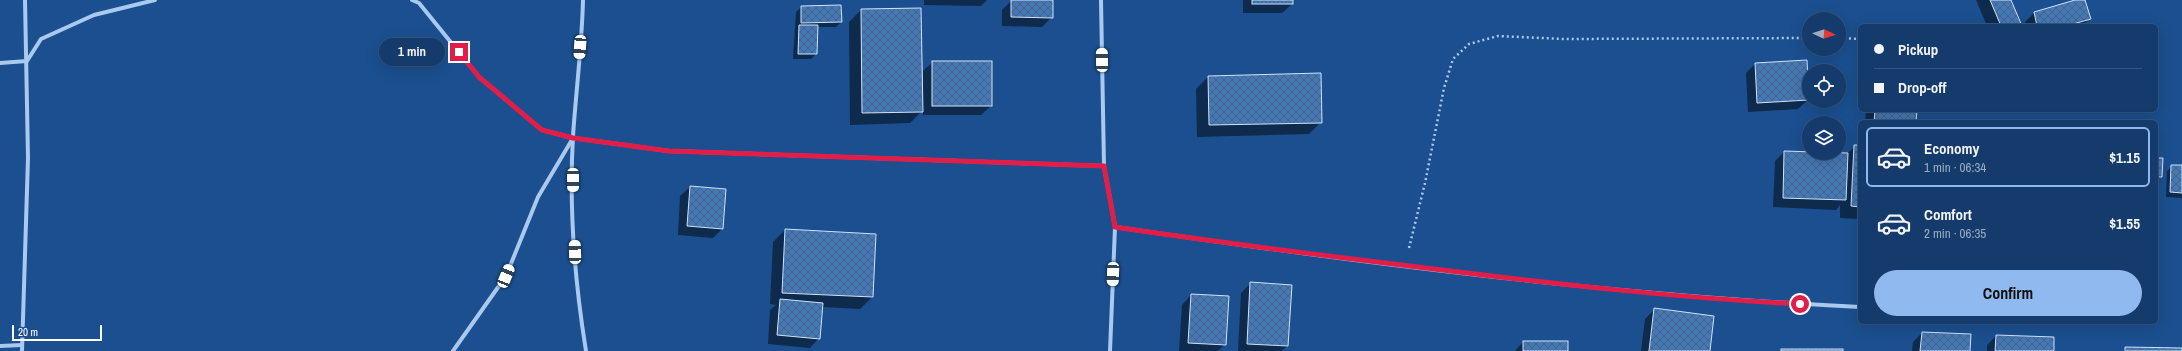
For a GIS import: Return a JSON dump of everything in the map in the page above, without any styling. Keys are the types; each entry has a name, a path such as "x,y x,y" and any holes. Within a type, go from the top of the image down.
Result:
{"street":[{"path":"22,351 28,158 25,0"},
{"path":"27,61 41,39 94,15 154,0"},
{"path":"412,0 419,3 479,77 542,130 573,138 669,151 1104,166"},
{"path":"583,0 573,138 577,296 586,351"},
{"path":"1101,0 1104,166 1115,227 1110,351"},
{"path":"0,63 27,61"},
{"path":"453,351 506,276 538,197 573,138"},
{"path":"1115,227 1404,266 1603,289 1740,301 1858,307"},
{"path":"0,346 22,345"}],"path":[{"path":"1404,266 1425,183 1444,88 1453,59 1469,44 1498,36 1563,39 1802,38"},
{"path":"1846,38 1858,39"}],"building":[{"path":"1011,0 1053,0 1053,18 1011,17"},
{"path":"1252,0 1293,0 1293,4 1252,4"},
{"path":"1990,0 2011,0 2021,24 2000,24"},
{"path":"2075,0 2085,0 2091,19 2073,24 2037,24 2034,12"},
{"path":"841,5 842,22 801,23 801,6"},
{"path":"921,8 923,112 862,113 861,9"},
{"path":"799,25 818,25 817,54 798,54"},
{"path":"1807,60 1807,64 1802,64 1802,100 1757,103 1755,63"},
{"path":"932,61 992,61 992,106 932,106"},
{"path":"1321,73 1322,123 1209,125 1208,76"},
{"path":"1875,112 1917,112 1916,120 1874,120"},
{"path":"1854,145 1858,145 1858,207 1851,206"},
{"path":"1784,151 1802,152 1802,160 1846,160 1846,153 1848,153 1846,200 1783,198"},
{"path":"2158,158 2163,158 2162,177 2158,177"},
{"path":"2171,165 2182,165 2182,193 2170,192"},
{"path":"690,186 726,189 723,229 687,226"},
{"path":"785,229 876,234 873,297 782,293"},
{"path":"1250,282 1292,285 1288,346 1247,344"},
{"path":"1191,294 1229,296 1226,345 1188,343"},
{"path":"780,299 823,303 820,339 777,335"},
{"path":"1654,308 1714,316 1710,351 1649,351"},
{"path":"1922,332 1971,334 1970,351 1920,351"},
{"path":"1996,335 2054,337 2054,351 1995,351"},
{"path":"1523,341 1568,341 1568,351 1523,351"},
{"path":"2125,347 2182,348 2182,351 2125,351"},
{"path":"1781,349 1843,349 1843,351 1781,351"}],"route":[{"path":"459,52 479,77 542,130 573,138 669,151 1104,166 1115,227 1231,244 1587,288 1740,301 1800,304"}]}
